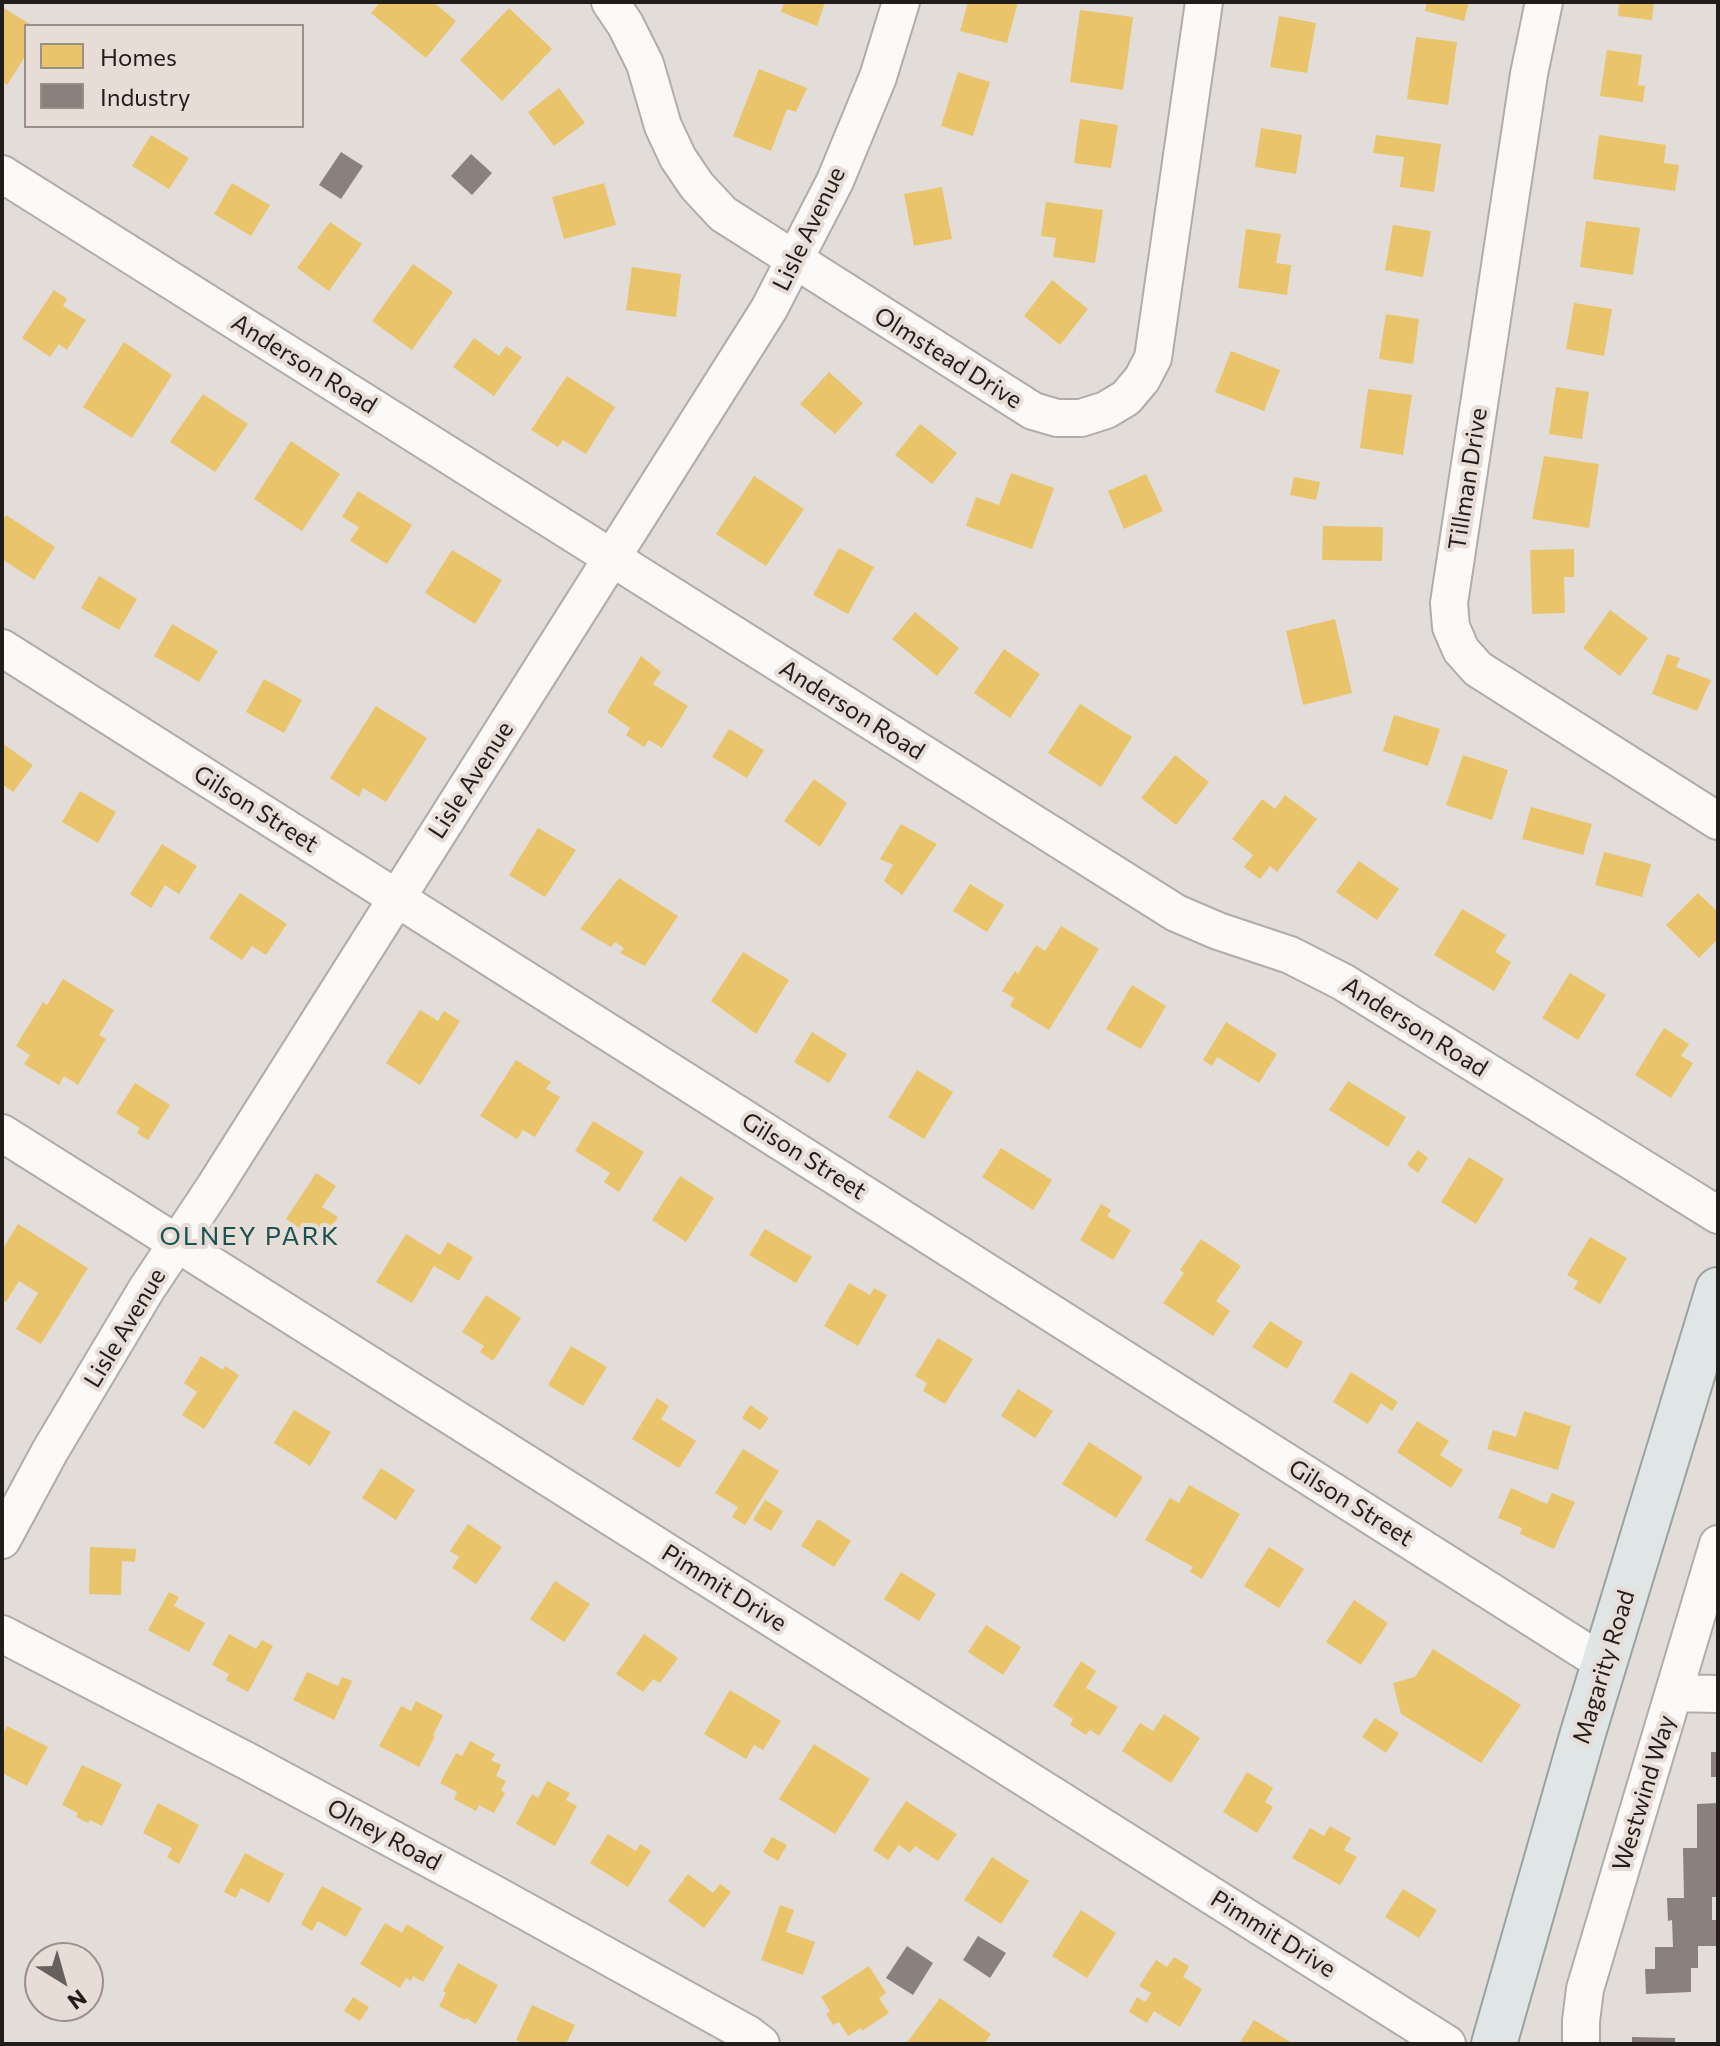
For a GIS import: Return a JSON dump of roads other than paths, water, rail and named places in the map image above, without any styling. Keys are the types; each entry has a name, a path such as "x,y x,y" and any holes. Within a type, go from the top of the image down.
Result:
{"main road":[{"name":"Magarity Road","path":"1494,2044 1583,1733 1718,1290"}],"street":[{"name":"Olmstead Drive","path":"610,2 645,64 663,126 678,158 697,186 723,214 1033,411 1057,418 1081,418 1106,410 1126,398 1142,379 1153,358 1204,2"},
{"name":"Lisle Avenue","path":"2,1540 50,1451 146,1290 769,309 835,181 878,77 901,2"},
{"name":"Tillman Drive","path":"1544,2 1529,74 1449,603 1451,627 1461,650 1478,669 1718,821"},
{"name":"Anderson Road","path":"2,174 1176,913 1290,955 1343,982 1718,1215"},
{"name":"Gilson Street","path":"2,648 1605,1664"},
{"name":"Pimmit Drive","path":"2,1133 1447,2044"},
{"name":"Westwind Way","path":"1581,2044 1585,1989 1718,1544"},
{"name":"Olney Road","path":"2,1634 489,1891 761,2044"},
{"path":"1674,1693 1718,1694"}],"district":[{"name":"OLNEY PARK","path":"250,1236"}]}
